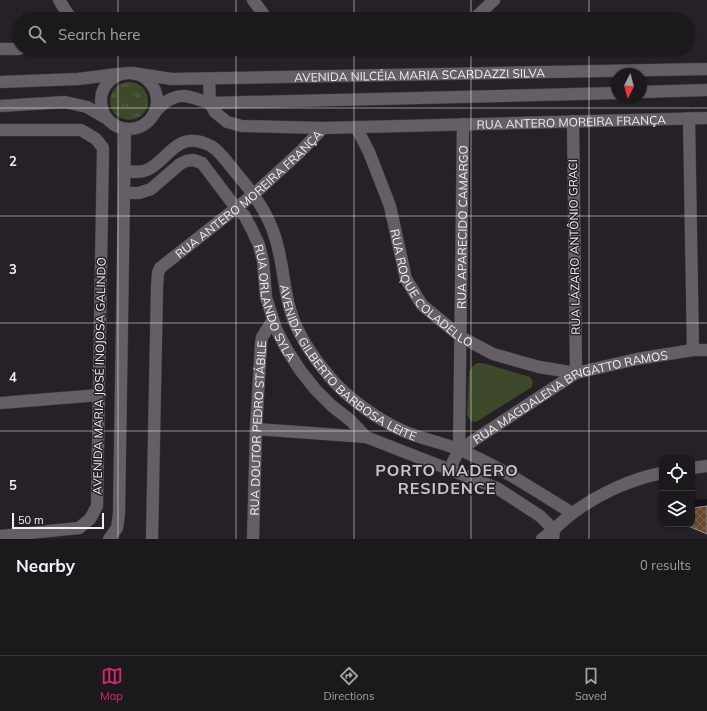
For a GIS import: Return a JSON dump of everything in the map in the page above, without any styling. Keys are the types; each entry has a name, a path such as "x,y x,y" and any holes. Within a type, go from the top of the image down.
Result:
{"street":[{"path":"59,0 67,12"},
{"path":"253,0 262,12"},
{"path":"479,12 486,3"},
{"path":"0,49 12,49"},
{"name":"AVENIDA NILCÉIA MARIA SCARDAZZI SILVA","path":"0,82 78,79 127,73 172,79 209,79 707,69"},
{"path":"0,106 65,102 87,106 118,127 133,129 141,126 153,115 157,97 154,88 145,78 127,73 113,78 106,84 100,101 106,118"},
{"path":"209,79 210,103 215,112 233,124 242,126 323,128"},
{"path":"647,92 707,90"},
{"name":"AVENIDA NILCÉIA MARIA SCARDAZZI SILVA","path":"153,115 167,102 185,96 210,103 611,93"},
{"path":"689,118 693,350"},
{"name":"RUA ANTERO MOREIRA FRANÇA","path":"152,539 158,273 160,268 254,194 323,128 707,118"},
{"name":"RUA LÁZARO ANTÔNIO GRACI","path":"573,121 576,373"},
{"name":"RUA APARECIDO CAMARGO","path":"459,450 463,124"},
{"name":"RUA ROQUE COLADELLO","path":"356,127 369,152 390,206 406,279 422,305 461,337 493,354 540,366 576,373"},
{"path":"109,539 116,528 120,514 125,129"},
{"name":"AVENIDA MARIA JOSÉ INOJOSA GALINDO","path":"0,130 81,130 96,139 103,148 97,506 90,519 79,528 0,536"},
{"path":"124,171 145,171 152,167 176,146 186,142 198,142 196,161 186,161 180,164 147,191 139,193 124,193"},
{"name":"AVENIDA GILBERTO BARBOSA LEITE","path":"198,142 209,145 218,151 254,194 268,219 276,238 286,293 297,328 315,357 330,377 348,395 367,410 402,431 459,450 508,474 572,513"},
{"name":"RUA ORLANDO SYLA","path":"196,161 202,163 236,208 244,215 252,230 259,245 263,262 266,298 273,320 287,350 315,389 332,406 350,420 366,437"},
{"name":"RUA DOUTOR PEDRO STÁBILE","path":"253,539 256,429 262,337 273,320"},
{"name":"RUA MAGDALENA BRIGATTO RAMOS","path":"449,470 459,450 576,373 638,359 693,350 707,350"},
{"path":"0,403 99,395"},
{"name":"RUA ORLANDO SYLA","path":"256,429 366,437 497,488 540,516 553,535"},
{"path":"695,468 707,466"},
{"path":"542,539 553,535 572,513 598,497 625,484 659,474"}],"green space":[{"path":"125,82 133,82 143,87 147,94 147,108 143,115 133,120 125,120 115,115 113,112 110,105 110,97 115,87 118,85"},
{"path":"477,363 483,363 530,377 533,382 532,387 476,422 471,421 467,415 469,372"}],"building":[{"path":"707,506 707,534 690,527 695,527 695,508"}],"district":[{"name":"PORTO MADERO RESIDENCE","path":"447,479"}]}
